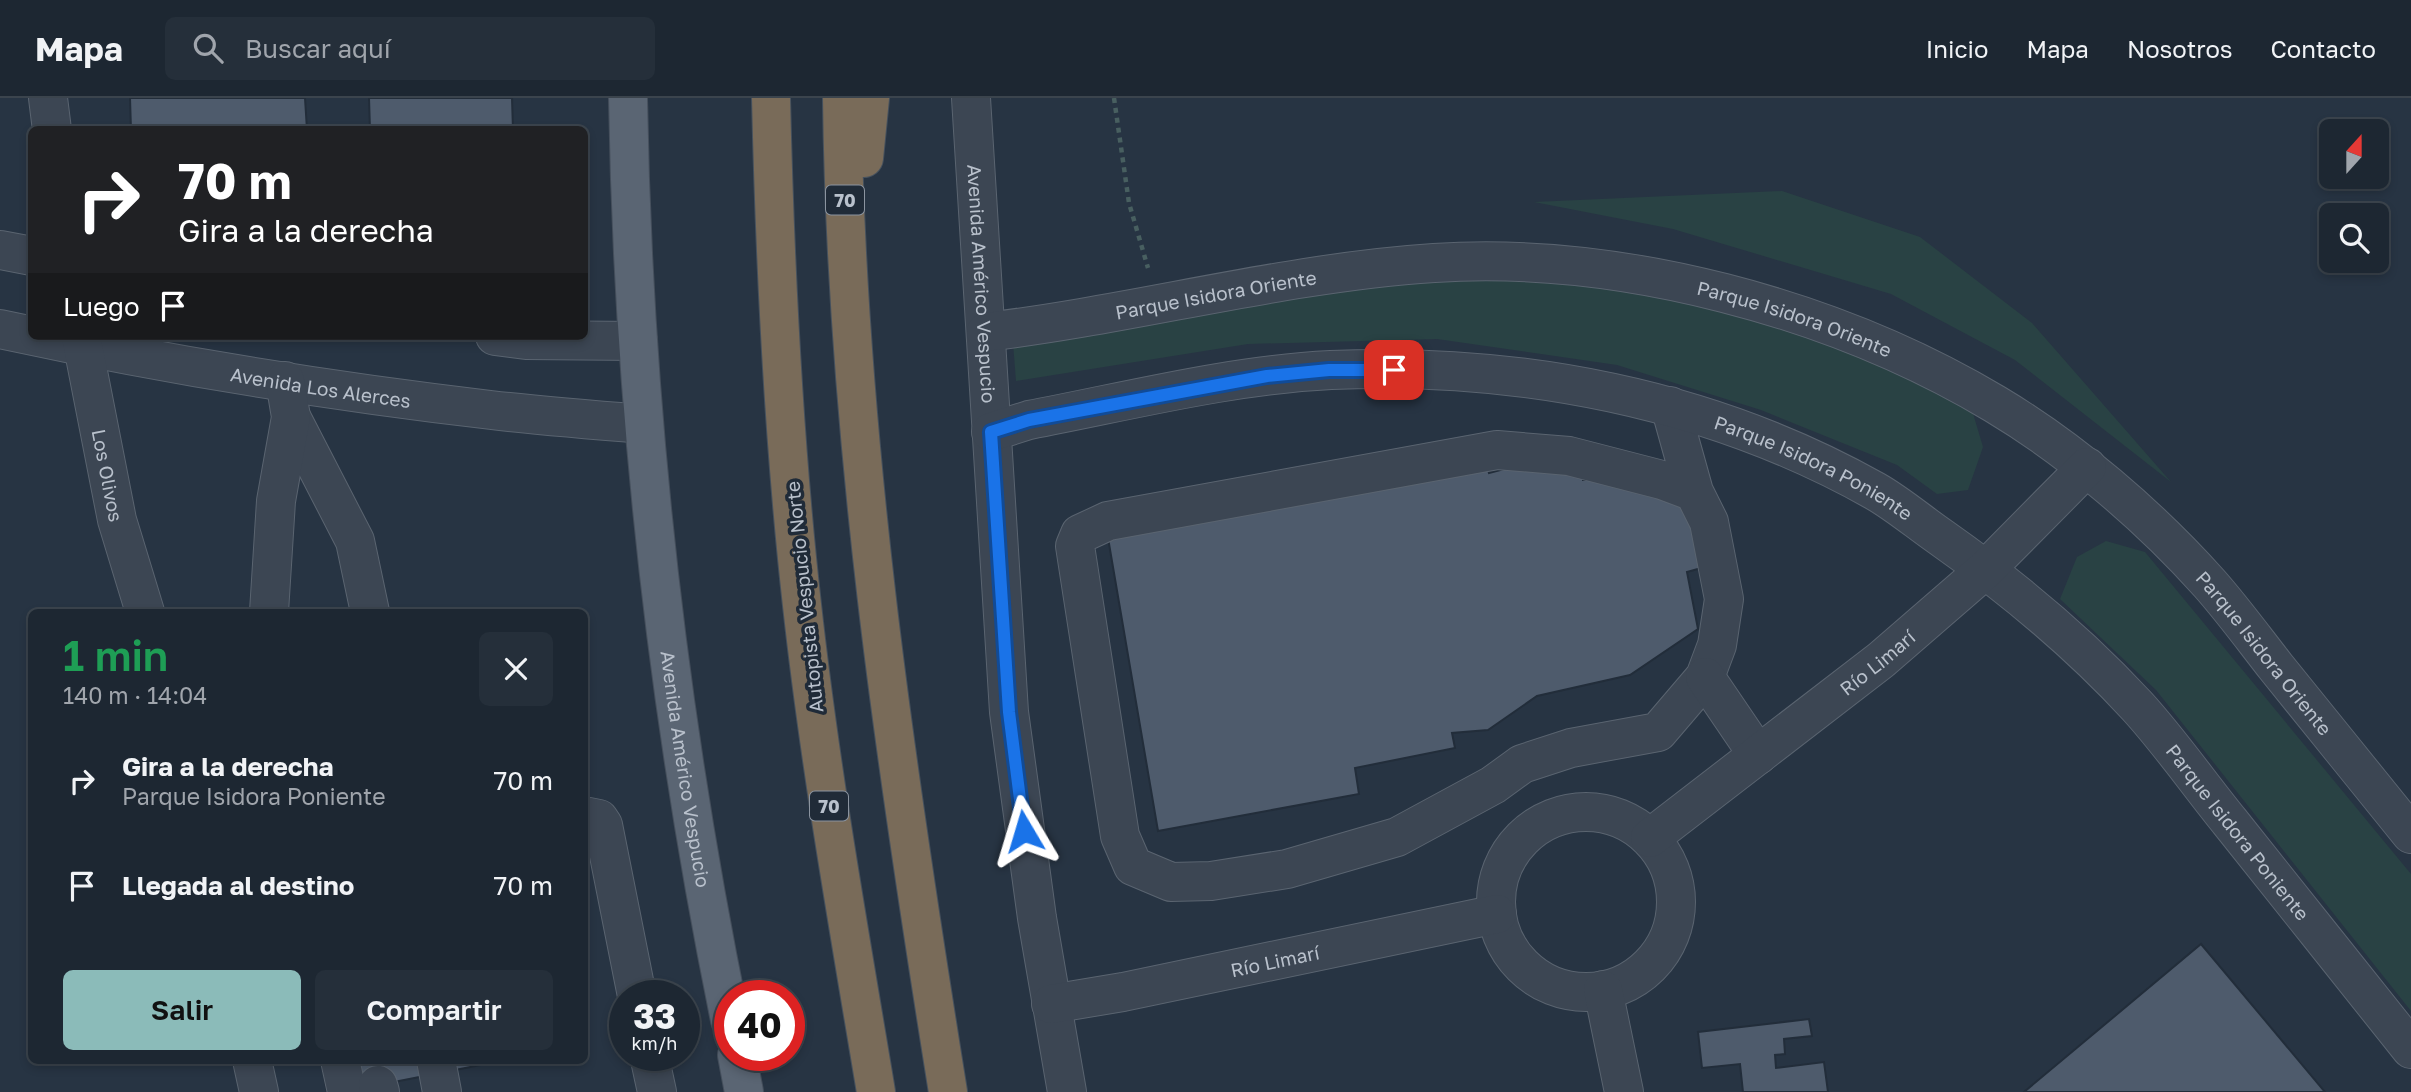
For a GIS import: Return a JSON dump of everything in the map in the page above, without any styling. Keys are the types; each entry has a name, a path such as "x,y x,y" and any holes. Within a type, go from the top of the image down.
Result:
{"highway":[{"name":"Autopista Vespucio Norte","path":"771,98 780,347 802,606 834,842 876,1092"},
{"name":"70","path":"842,98 848,303 870,542 906,832 948,1092"},
{"path":"848,303 870,98"}],"main road":[{"name":"Avenida Américo Vespucio","path":"628,98 630,186 644,424 686,775 723,980"},
{"path":"740,1071 744,1092"}],"street":[{"path":"48,98 52,126"},
{"name":"Avenida Américo Vespucio","path":"971,98 1009,712 1024,831 1067,1092"},
{"path":"0,250 28,255"},
{"name":"Parque Isidora Oriente","path":"986,332 1045,325 1360,269 1439,263 1550,264 1606,269 1728,295 1832,327 1946,377 1994,404 2087,467 2209,583 2411,834"},
{"name":"Avenida Los Alerces","path":"0,329 28,333"},
{"path":"526,340 638,341"},
{"name":"Avenida Los Alerces","path":"82,342 288,399 491,410 644,424"},
{"name":"Los Olivos","path":"82,342 117,520 144,609"},
{"name":"Parque Isidora Poniente","path":"991,432 1029,420 1267,376 1329,370 1432,369 1589,388 1670,406 1757,436 1878,492 1986,569 2050,620 2137,707 2411,1049"},
{"path":"269,609 276,501 288,399"},
{"path":"288,399 355,541 369,609"},
{"path":"1670,406 1694,492 1709,522 1724,599 1717,645 1705,677 1658,732 1571,748 1522,764 1493,785 1397,837 1287,869 1211,881 1171,882 1133,866 1120,836 1075,546 1080,534 1108,521 1497,450 1569,456 1662,480 1694,492"},
{"name":"Río Limarí","path":"1650,838 1881,660 1986,569 2087,467"},
{"path":"1705,677 1758,755"},
{"path":"1576,812 1616,816 1634,825 1650,838 1665,858 1674,880 1676,905 1673,928 1662,951 1647,969 1626,982 1603,990 1585,992 1567,989 1534,975 1510,948 1497,914 1501,874 1509,855 1522,839 1537,826 1576,812"},
{"path":"588,817 599,819 603,825 634,980"},
{"name":"Río Limarí","path":"1051,1004 1123,992 1497,914"},
{"path":"1603,990 1624,1092"},
{"path":"253,1064 259,1092"},
{"path":"344,1064 368,1090"},
{"path":"437,1064 442,1092"},
{"path":"652,1071 657,1092"}],"path":[{"path":"1114,98 1129,203 1159,303"}],"green space":[{"path":"1782,191 1920,237 2032,323 2171,482 2015,360 1891,294 1673,229 1534,202"},
{"path":"1508,279 1656,286 1814,330 1972,410 1983,447 1968,490 1937,494 1897,465 1761,410 1617,365 1437,339 1248,344 1016,381 1013,343 1389,283"},
{"path":"2106,541 2145,552 2411,874 2411,1011 2156,690 2060,599 2077,557"}],"building":[{"path":"130,98 305,98 307,126 131,126"},
{"path":"369,98 512,98 513,126 370,126"},
{"path":"1485,459 1489,473 1534,461 1583,465 1583,480 1639,478 1687,490 1705,567 1687,572 1698,629 1630,675 1537,696 1488,730 1452,733 1455,748 1355,768 1359,794 1158,831 1107,532"},
{"path":"2201,944 2325,1092 2024,1092"},
{"path":"1809,1019 1812,1036 1784,1039 1785,1054 1775,1055 1776,1068 1824,1062 1828,1092 1743,1092 1740,1064 1702,1068 1698,1032"},
{"path":"322,1064 486,1064 343,1092 327,1092"}],"route":[{"path":"1024,831 1009,712 991,432 1029,420 1267,376 1329,370 1394,370"}]}
